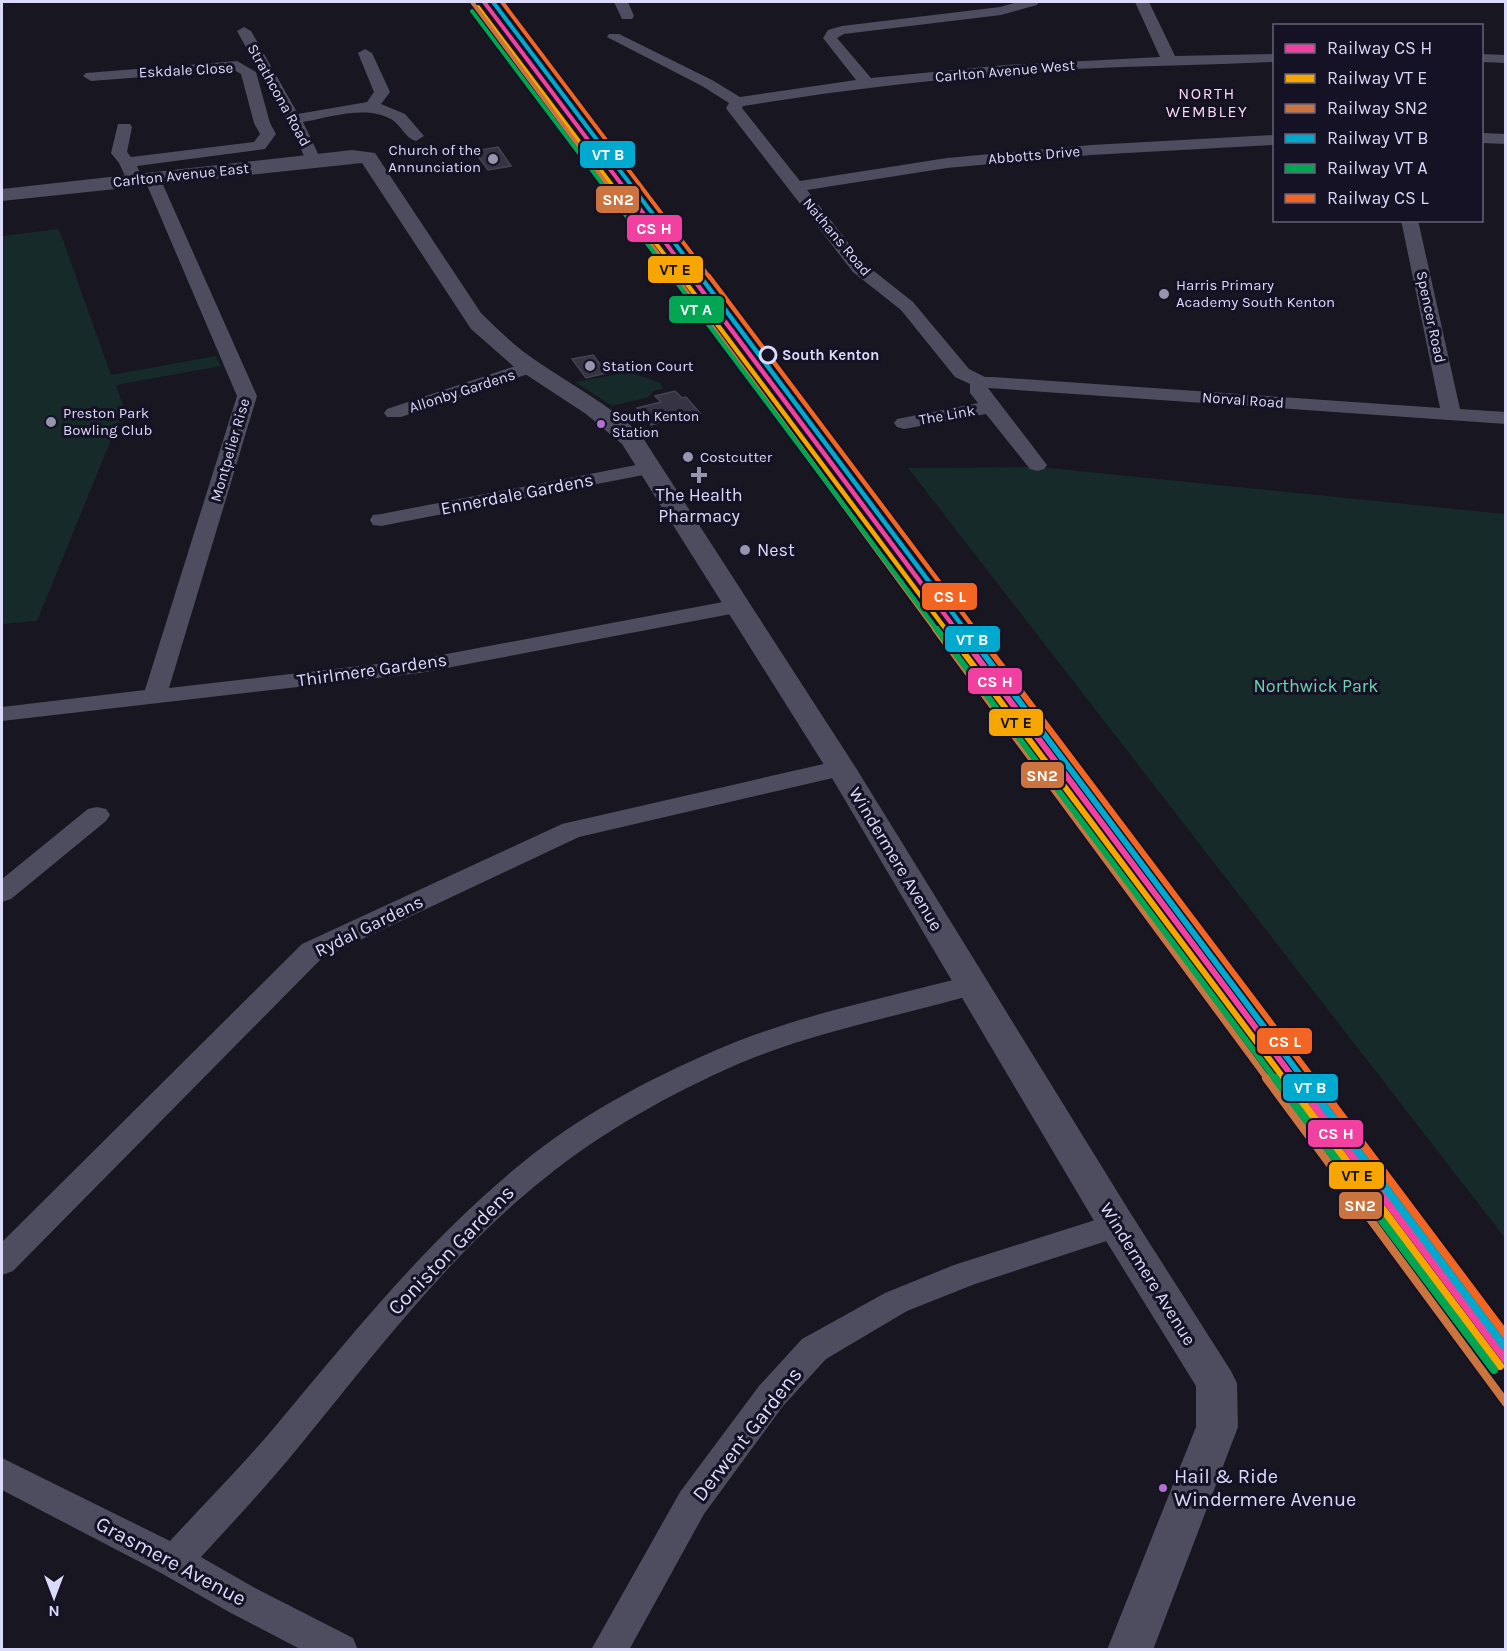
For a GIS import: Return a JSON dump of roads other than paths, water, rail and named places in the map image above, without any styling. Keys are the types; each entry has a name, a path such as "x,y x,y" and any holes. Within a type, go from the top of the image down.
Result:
{"street":[{"path":"621,2 627,16"},
{"path":"868,84 830,38 833,33 1001,10 1032,2"},
{"path":"1142,2 1169,60"},
{"name":"Strathcona Road","path":"244,31 294,119 313,160"},
{"path":"614,37 707,83 737,102"},
{"path":"365,53 382,92 372,106"},
{"name":"Carlton Avenue West","path":"737,102 868,84 1039,67 1169,60 1273,58"},
{"path":"1483,58 1506,58"},
{"name":"Eskdale Close","path":"91,76 229,65 237,65 248,72 262,123 268,134 259,146 138,173"},
{"name":"Nathans Road","path":"737,102 734,108 859,267 907,306 962,373 981,381"},
{"path":"294,119 372,106 399,117 416,136"},
{"name":"Montpelier Rise","path":"124,127 119,153 138,173 245,387 247,396 154,698"},
{"path":"1483,138 1506,139"},
{"name":"Abbotts Drive","path":"795,187 947,163 1091,150 1273,140"},
{"name":"Carlton Avenue East","path":"2,195 138,173 360,155"},
{"name":"Windermere Avenue","path":"360,155 371,159 473,317 489,335 530,367 614,420 652,468 841,768 1117,1225 1216,1383 1217,1426 1130,1650"},
{"name":"Spencer Road","path":"1408,222 1451,414"},
{"name":"Allonby Gardens","path":"394,413 530,367"},
{"path":"981,381 978,386 980,393 1037,465"},
{"name":"Norval Road","path":"981,381 1506,417"},
{"name":"The Link","path":"904,423 990,407"},
{"name":"Ennerdale Gardens","path":"381,520 652,468"},
{"name":"Thirlmere Gardens","path":"2,714 420,666 739,606"},
{"name":"Rydal Gardens","path":"2,1262 312,951 571,830 841,768"},
{"path":"2,893 97,815"},
{"name":"Coniston Gardens","path":"174,1561 281,1444 383,1320 479,1216 538,1166 634,1103 778,1037 972,985"},
{"name":"Derwent Gardens","path":"609,1650 692,1503 771,1396 814,1349 896,1302 965,1274 1117,1225"},
{"name":"Grasmere Avenue","path":"2,1473 174,1561 242,1600 340,1650"}],"rail line":[{"name":"SN2","path":"472,2 1506,1403"}],"place":[{"name":"Church of the Annunciation","path":"493,159"},
{"name":"Harris Primary Academy South Kenton","path":"1164,294"},
{"name":"South Kenton","path":"768,355"},
{"name":"Station Court","path":"590,366"},
{"name":"Preston Park Bowling Club","path":"51,422"},
{"name":"South Kenton Station","path":"601,424"},
{"name":"Costcutter","path":"688,457"},
{"name":"The Health Pharmacy","path":"699,475"},
{"name":"Nest","path":"745,550"},
{"name":"Hail & Ride Windermere Avenue","path":"1163,1488"}],"district":[{"name":"NORTH WEMBLEY","path":"1207,102"}],"park label":[{"name":"Northwick Park","path":"1316,686"}]}
